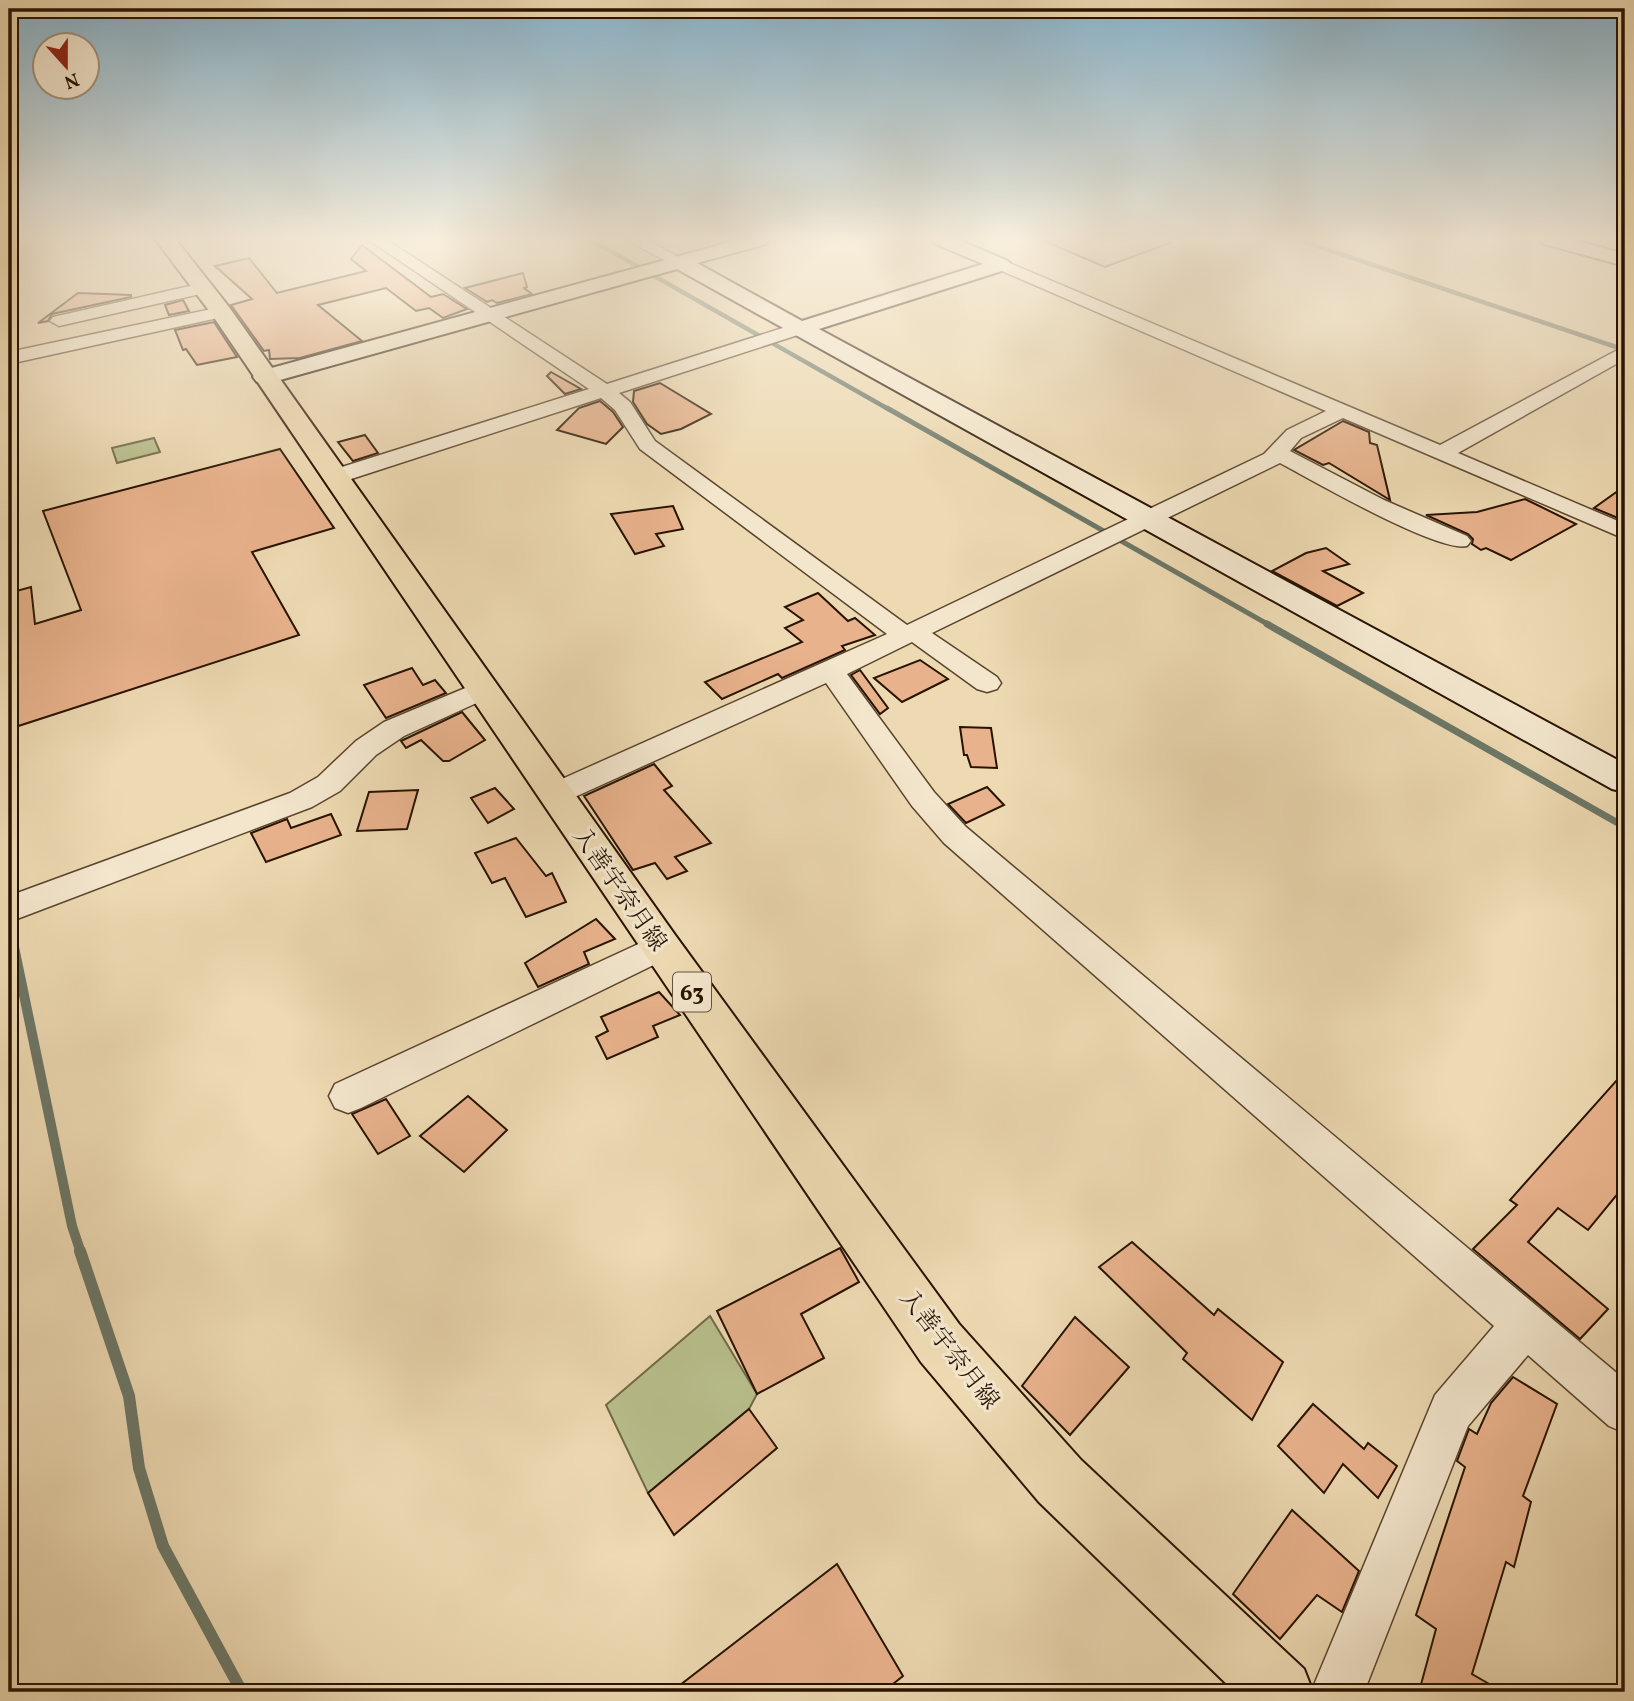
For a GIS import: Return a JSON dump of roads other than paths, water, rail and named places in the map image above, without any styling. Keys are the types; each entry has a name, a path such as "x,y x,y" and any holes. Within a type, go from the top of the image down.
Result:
{"main road":[{"name":"入善宇奈月線","path":"225,319 660,947 940,1343 1060,1481 1281,1692"}],"street":[{"path":"60,321 72,319"},
{"path":"9,358 144,319"},
{"path":"265,377 472,319"},
{"path":"495,319 606,392 623,407 647,445 910,634 988,683"},
{"path":"782,319 1625,779"},
{"path":"334,477 829,319"},
{"path":"1128,319 1625,532"},
{"path":"1442,453 1625,352"},
{"path":"555,794 831,671 1272,459 1294,434 1342,411"},
{"path":"1276,452 1376,505 1459,541"},
{"path":"831,671 923,799 955,835 1625,1410"},
{"path":"9,909 301,800 330,784 366,748 394,729 482,690"},
{"path":"348,1096 660,947"},
{"path":"1338,1692 1451,1411 1525,1324"}],"waterway":[{"path":"731,319 890,410"},
{"path":"1534,319 1625,350"},
{"path":"887,408 1271,626"},
{"path":"1267,624 1625,827"},
{"path":"9,923 72,1226 81,1253"},
{"path":"80,1251 129,1396 139,1468 163,1546 242,1692"}]}
